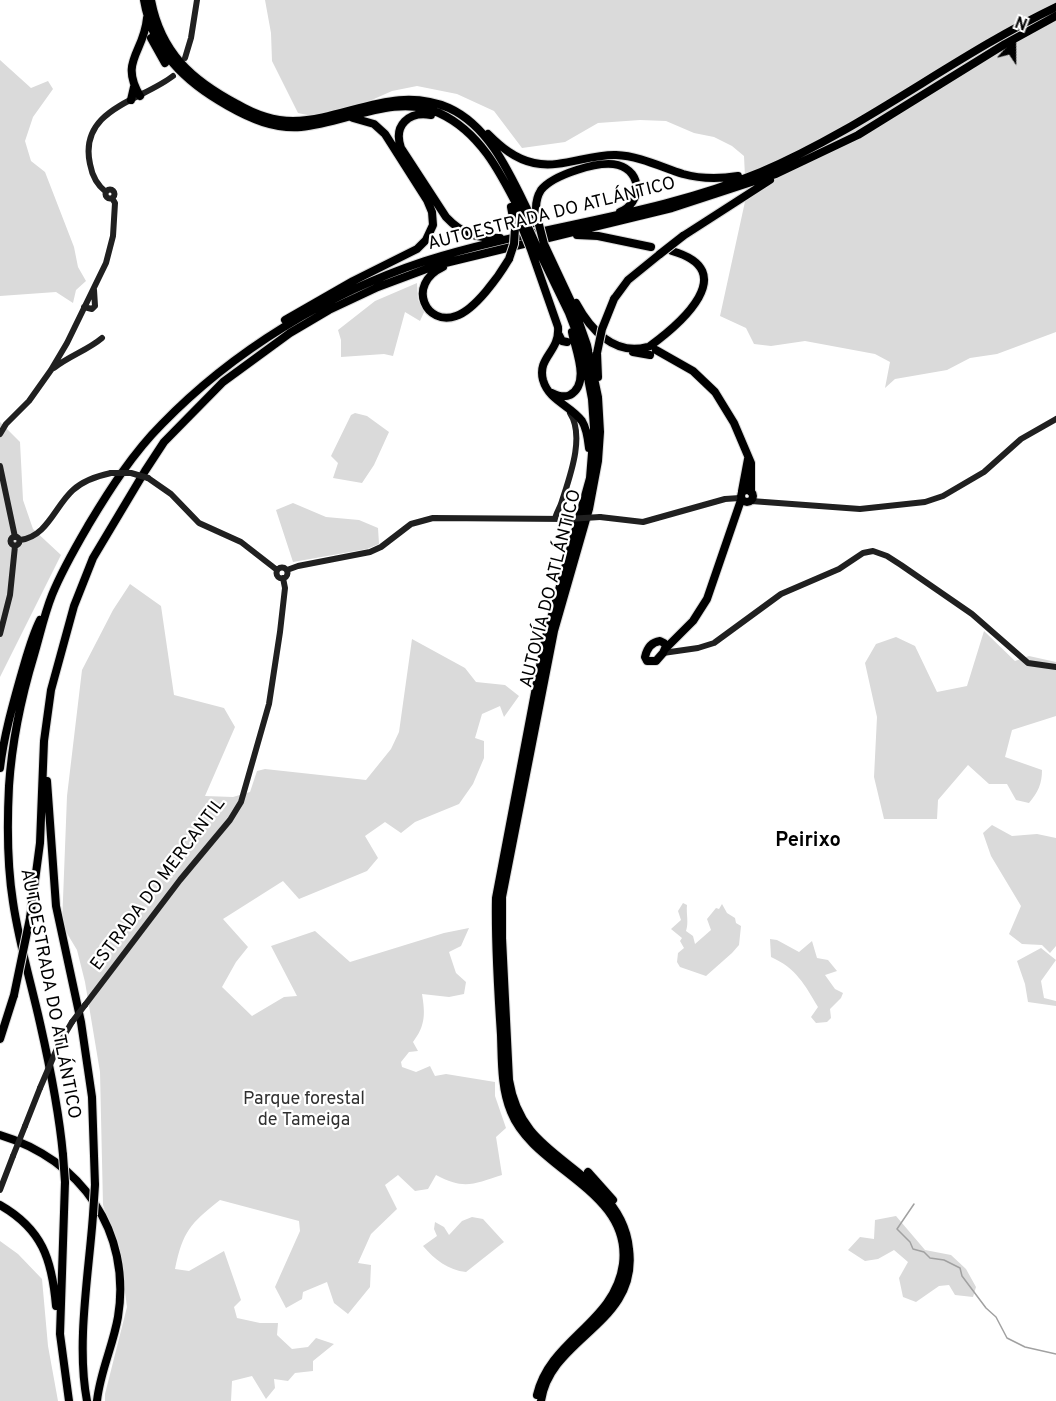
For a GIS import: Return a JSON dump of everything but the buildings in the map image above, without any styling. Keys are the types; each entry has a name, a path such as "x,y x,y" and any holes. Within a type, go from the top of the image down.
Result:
{"highway":[{"name":"AUTOVÍA DO ATLÁNTICO","path":"144,0 147,16 174,66 203,92 262,123 291,127 318,125 403,106 426,109 448,118 465,129 480,144 527,224 569,313 582,347 592,399 594,428 592,462 585,502 556,597 543,650 500,873 501,1050 506,1096 518,1125 533,1144 599,1200 616,1225 623,1250 620,1279 613,1296 602,1312 549,1366 541,1380 536,1401"},
{"name":"AUTOVÍA DO ATLÁNTICO","path":"151,0 162,36 180,64 207,87 254,113 273,119 293,121 319,118 377,103 413,99 435,103 450,109 469,122 485,138 503,162 527,224"},
{"name":"AUTOESTRADA DO ATLÁNTICO","path":"60,1334 65,1182 60,1122 13,904 8,864 7,817 12,744 21,698 50,600 65,565 112,485 161,424 235,359 290,323 365,285 421,262 510,238 675,201 759,173 842,133 977,49 1056,7"},
{"path":"140,96 131,77 131,66 141,45 147,16"},
{"name":"AUTOESTRADA DO ATLÁNTICO","path":"0,1039 14,995 30,918 40,843 44,741 51,690 74,606 93,558 164,442 224,382 290,333 329,310 378,287 437,265 707,198 787,170 858,135 1005,44 1056,16"},
{"path":"146,26 165,63"},
{"path":"131,100 134,87"},
{"path":"302,116 383,97 404,96 413,99"},
{"path":"448,118 424,114 408,117 399,131 402,148 446,217 458,229 481,238 510,238"},
{"path":"235,359 261,336 322,298 417,249 430,233 433,225 432,212 427,200 385,134 368,121 348,117"},
{"path":"469,122 482,129 507,152 533,163 551,165 596,156 615,155 642,159 677,172 703,178 725,178 759,173"},
{"path":"266,129 299,131 318,125"},
{"path":"451,262 427,277 423,287 422,299 428,309 443,318 454,317 471,306 500,273 527,224 537,198 549,183 584,168 608,164 619,165 634,177 637,193 629,207 606,218"},
{"path":"598,397 597,353 602,329 614,299 626,283 683,236 787,170"},
{"path":"503,180 511,207 527,224 537,245 559,335 562,341 569,342 551,351"},
{"path":"564,235 598,236 651,247"},
{"name":"AUTOVÍA DO ATLÁNTICO","path":"499,917 554,631 594,488 600,432 598,397 587,345 574,308 558,274 537,245"},
{"path":"558,274 564,280 589,325 608,341 621,348 644,345 663,334 693,307 704,287 702,273 697,265 684,255 672,251"},
{"path":"546,388 553,394 566,396 572,394 579,386 581,372 569,313"},
{"path":"651,351 663,334"},
{"path":"559,335 557,343 546,359 542,370 543,379 551,396 585,426 592,462"},
{"path":"590,343 651,351 693,371 715,392 734,423 752,468 747,497 735,516 707,599 693,621 669,646"},
{"path":"0,768 7,728 27,653 50,600"},
{"name":"AUTOESTRADA DO ATLÁNTICO","path":"44,741 56,906 82,1032 92,1097 95,1185 84,1334 84,1385 87,1401"},
{"name":"AUTOVÍA DO ATLÁNTICO","path":"499,939 509,1080 512,1097 520,1117 539,1141 609,1201 622,1222 630,1257 629,1275 621,1296 606,1317 562,1359 551,1373 541,1401"},
{"path":"495,1012 500,1026"},
{"path":"499,1082 501,1050"},
{"path":"0,1136 30,1146 70,1173 98,1208 110,1234 118,1262 120,1306 97,1401"},
{"path":"588,1172 608,1193 621,1212 627,1237"},
{"name":"AUTOESTRADA DO ATLÁNTICO","path":"0,1205 30,1228 47,1254 54,1281 69,1401"}],"street":[{"path":"185,58 191,38 197,0"},
{"path":"0,434 6,424 29,401 51,370 84,307 92,298 112,245 114,192 111,190 106,192 97,182 91,168 88,150 98,122 106,114 164,83 172,76"},
{"path":"51,370 68,357 93,346 102,338"},
{"path":"555,519 563,499 578,433 576,424 566,407"},
{"path":"277,570 281,567 287,570 370,552 381,547 411,524 423,519 600,517 643,522 725,500 747,497 766,501 860,509 925,502 943,496 984,472 1021,439 1056,419"},
{"path":"0,466 17,541 10,595 0,634"},
{"path":"17,541 33,538 66,497 79,485 93,477 111,473 131,473 148,478 166,490 199,524 241,542 277,570 277,575 283,578 288,575 287,570"},
{"path":"669,646 698,648 714,643 782,594 839,569 863,553 873,551 902,564 972,614 1028,663 1056,667"},
{"name":"ESTRADA DO MERCANTIL","path":"0,1190 40,1088 59,1044 72,1022 180,880 230,820 241,802 269,704 285,588 283,578"}],"green space":[{"path":"265,0 1056,0 1056,332 997,354 970,358 947,370 895,379 885,388 890,362 875,354 805,341 771,346 754,344 746,328 720,316 746,197 744,156 732,146 714,137 694,133 666,121 640,120 598,123 565,142 522,148 494,111 457,94 417,86 392,91 356,107 312,116 298,113 272,61 271,33"},
{"path":"0,60 31,88 48,81 53,89 33,117 25,141 31,161 45,172 74,247 78,267 86,281 76,290 73,303 56,292 0,296"},
{"path":"417,283 418,300 425,310 420,321 405,312 393,356 384,354 341,357 341,340 338,330 375,301"},
{"path":"355,413 367,416 389,432 374,465 362,483 333,478 338,463 331,456 351,415"},
{"path":"0,422 20,442 23,500 33,529 61,555 0,677"},
{"path":"293,503 326,517 359,520 378,528 379,544 367,549 293,562 276,510"},
{"name":"Parque forestal de Tameiga","path":"130,584 161,606 174,695 224,708 235,727 205,796 233,797 250,792 257,771 265,769 366,780 391,749 399,732 412,639 465,668 476,682 505,685 519,696 504,717 500,706 482,714 475,738 484,741 484,758 473,784 459,804 415,822 401,833 385,822 365,836 378,858 367,871 299,899 283,881 223,919 248,947 236,962 222,987 252,1016 284,997 297,996 271,946 315,931 350,962 444,933 469,928 461,946 449,952 456,973 466,982 464,994 449,997 422,994 424,1019 413,1042 418,1051 409,1052 401,1062 402,1067 416,1072 430,1066 435,1076 446,1074 495,1082 495,1096 506,1128 496,1137 502,1175 484,1181 462,1184 436,1175 428,1189 415,1191 398,1175 385,1185 397,1209 371,1234 358,1263 371,1265 370,1287 348,1314 334,1303 327,1282 303,1292 302,1299 286,1308 275,1287 300,1231 299,1221 220,1200 195,1222 181,1246 175,1269 189,1271 224,1251 241,1300 234,1307 237,1318 260,1323 278,1323 277,1335 292,1349 308,1347 316,1338 334,1344 313,1361 313,1371 295,1373 288,1381 274,1379 275,1388 266,1399 252,1376 232,1381 231,1401 105,1401 127,1307 120,1256 103,1205 100,1072 85,982 77,950 62,925 67,796 82,670 113,610"},
{"path":"984,631 1015,661 1029,656 1056,662 1056,716 1012,730 1005,757 1042,770 1037,791 1029,803 1016,800 1007,784 989,784 968,765 938,800 937,819 884,819 874,777 877,717 865,663 876,644 896,637 915,646 937,692 967,686"},
{"path":"992,825 1012,836 1037,834 1056,838 1056,946 1050,953 1042,945 1022,944 1009,934 1021,906 991,856 983,833"},
{"path":"683,903 687,905 686,931 693,936 695,944 711,930 707,919 722,904 727,913 741,926 739,945 706,976 680,967 677,962 678,953 684,948 680,941 682,938 671,929 681,920 678,911"},
{"path":"770,939 777,940 799,952 812,941 817,958 828,960 837,971 825,975 835,989 843,993 830,1009 831,1018 827,1022 816,1023 811,1017 818,1007 804,984 793,972 771,957"},
{"path":"1041,948 1056,960 1041,981 1044,998 1056,1001 1056,1006 1028,1002 1017,961"},
{"path":"896,1216 925,1250 951,1255 966,1269 976,1287 973,1297 955,1295 949,1285 939,1286 916,1302 903,1297 899,1278 908,1262 894,1250 878,1259 865,1261 848,1250 860,1237 874,1239 875,1220"},
{"path":"472,1217 483,1219 504,1242 466,1272 442,1264 423,1246 437,1236 434,1229 435,1222 444,1227 449,1235 462,1221"},
{"path":"0,1241 18,1254 42,1279 48,1346 58,1401 0,1401"}],"waterway":[{"path":"914,1204 897,1229 910,1242 913,1249 924,1252 930,1258 944,1260 960,1268 962,1276 986,1308 996,1317 1007,1338 1025,1347 1056,1354"}],"district":[{"name":"Peirixo","path":"808,842"}]}
